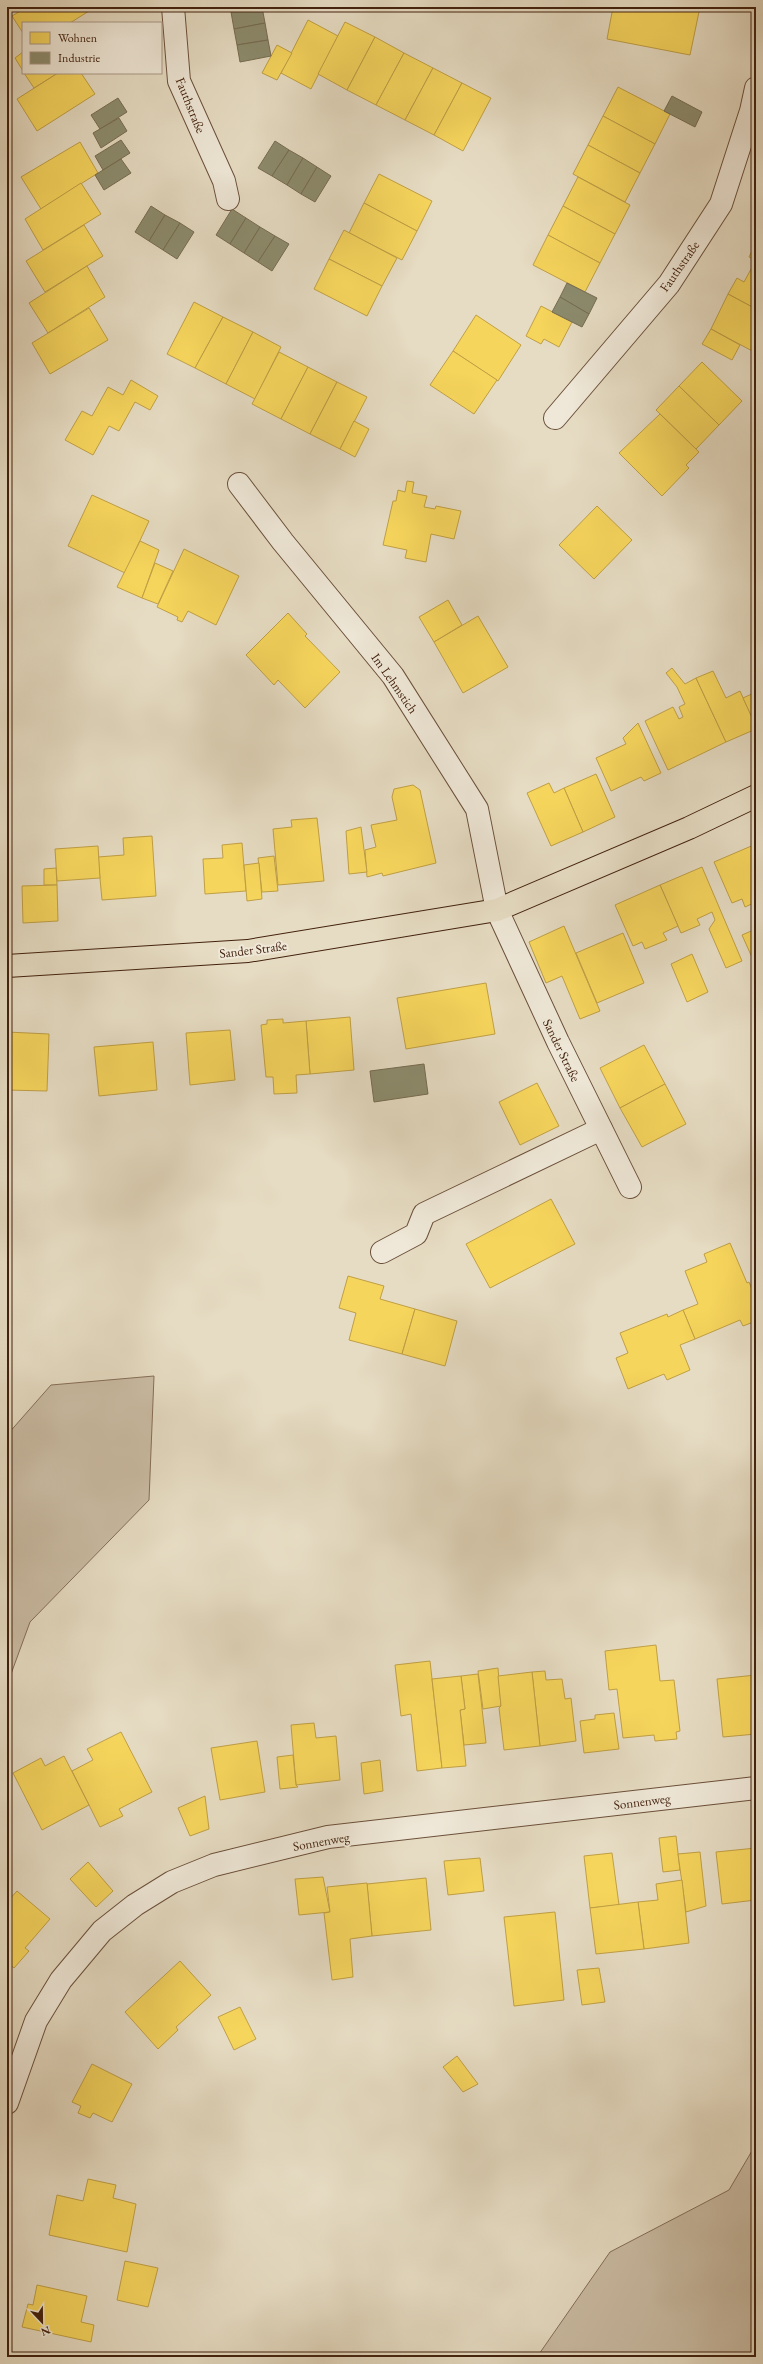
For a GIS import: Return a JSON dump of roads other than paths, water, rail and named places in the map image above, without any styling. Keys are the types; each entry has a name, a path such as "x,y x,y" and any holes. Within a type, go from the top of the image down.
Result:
{"main road":[{"name":"Sander Straße","path":"7,966 248,951 497,910 689,828 756,796"}],"street":[{"name":"Fauthstraße","path":"173,7 179,81 224,181 228,199"},
{"name":"Fauthstraße","path":"556,418 669,284 721,204 751,111 756,88"},
{"name":"Im Lehmstich","path":"239,484 393,676 477,809 497,910"},
{"name":"Sander Straße","path":"497,910 630,1187"},
{"path":"382,1252 416,1234 424,1214 601,1129"},
{"name":"Sonnenweg","path":"7,2103 36,2021 61,1980 102,1931 135,1905 179,1880 214,1866 328,1837 756,1788"}]}
